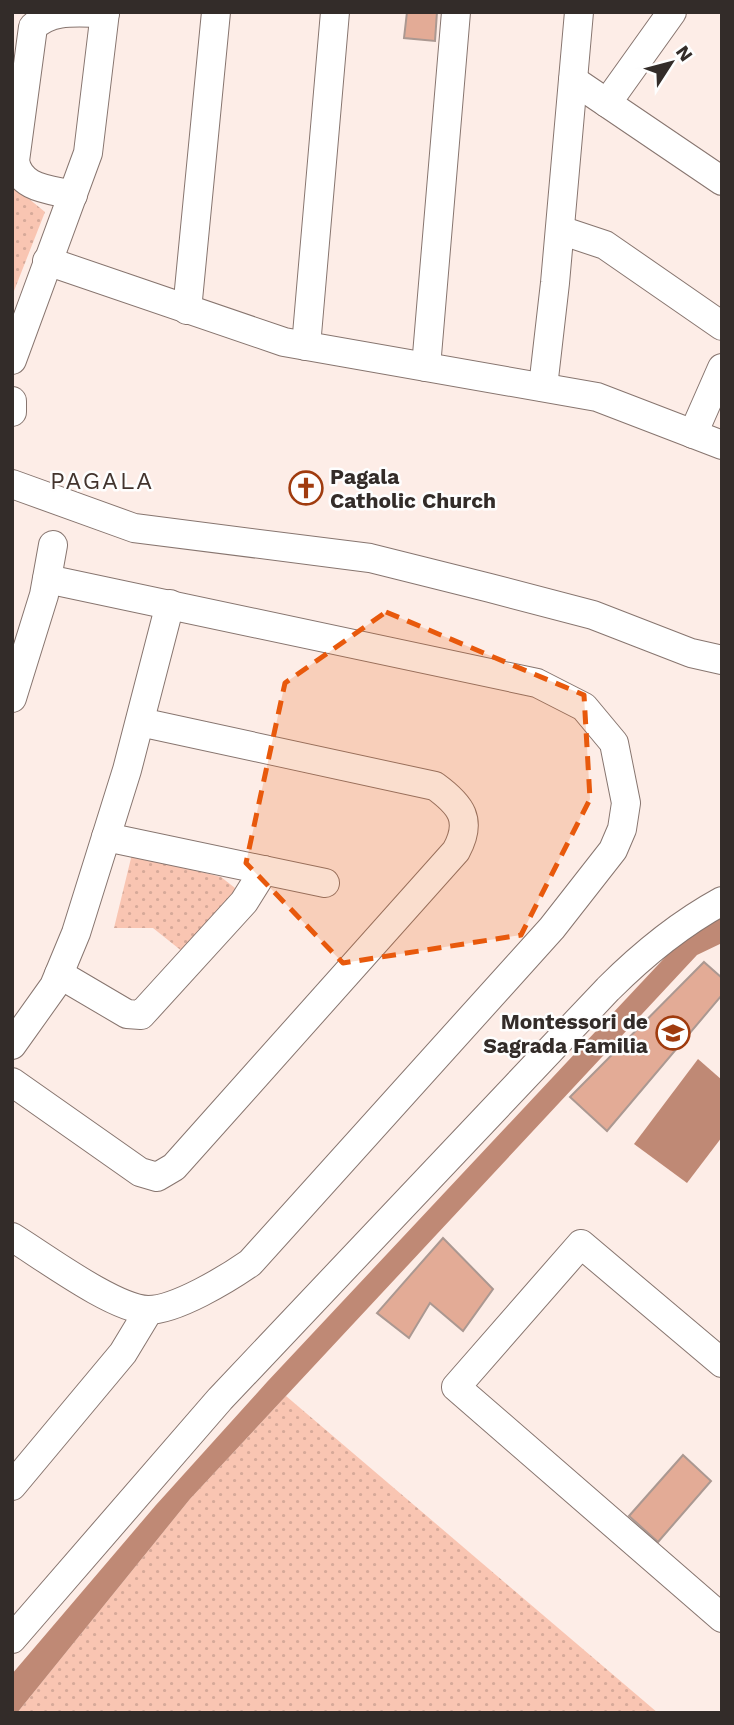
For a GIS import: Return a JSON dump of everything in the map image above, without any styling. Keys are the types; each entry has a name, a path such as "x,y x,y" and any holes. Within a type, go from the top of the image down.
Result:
{"street":[{"path":"187,310 216,12"},
{"path":"306,346 335,12"},
{"path":"426,367 456,12"},
{"path":"543,387 579,12"},
{"path":"607,103 672,12"},
{"path":"12,360 47,261 73,195 88,153 105,13 56,13 42,18 33,27 15,161 17,171 31,185 73,195"},
{"path":"573,80 722,181"},
{"path":"560,230 605,245 722,326"},
{"path":"47,261 284,342 597,397 722,445"},
{"path":"693,434 722,368"},
{"path":"12,401 12,412"},
{"path":"12,484 134,528 370,558 476,584 593,615 691,653 722,660"},
{"path":"12,698 47,579 53,545"},
{"path":"12,1237 122,1304 149,1310 175,1303 226,1279 250,1264 552,928 613,850 622,829 626,803 614,743 584,707 537,683 47,579"},
{"path":"12,1045 54,986 76,933 140,722 170,604"},
{"path":"12,1083 140,1172 157,1178 174,1167 456,850 464,835 465,822 460,810 451,798 435,786 140,722"},
{"path":"106,837 326,883"},
{"path":"59,974 127,1014 141,1015 244,902 264,870"},
{"path":"12,1639 220,1399 608,989 642,955 682,923 722,901"},
{"path":"722,1363 581,1244 456,1387 722,1618"},
{"path":"12,1486 124,1353 149,1310"}],"highlighted area":[{"path":"386,612 584,695 590,799 521,935 343,963 246,863 285,683"}],"shaded area":[{"path":"12,185 45,212 12,296"},
{"path":"132,854 221,877 235,888 231,898 183,952 153,928 114,928"},
{"path":"722,915 722,943 697,955 190,1499 17,1713 12,1713 12,1674 156,1505 267,1382 686,935"},
{"path":"698,1059 722,1080 722,1137 687,1183 634,1144"},
{"path":"286,1396 658,1713 17,1713 190,1499"}],"building":[{"path":"407,12 437,12 435,41 404,38"},
{"path":"704,962 722,978 722,995 607,1131 570,1097"},
{"path":"443,1238 493,1289 463,1331 430,1303 409,1338 377,1313"},
{"path":"683,1455 711,1481 658,1542 629,1516"}],"place":[{"name":"Pagala Catholic Church","path":"306,488"},
{"name":"Montessori de Sagrada Familia","path":"673,1033"}],"district":[{"name":"PAGALA","path":"102,481"}]}
